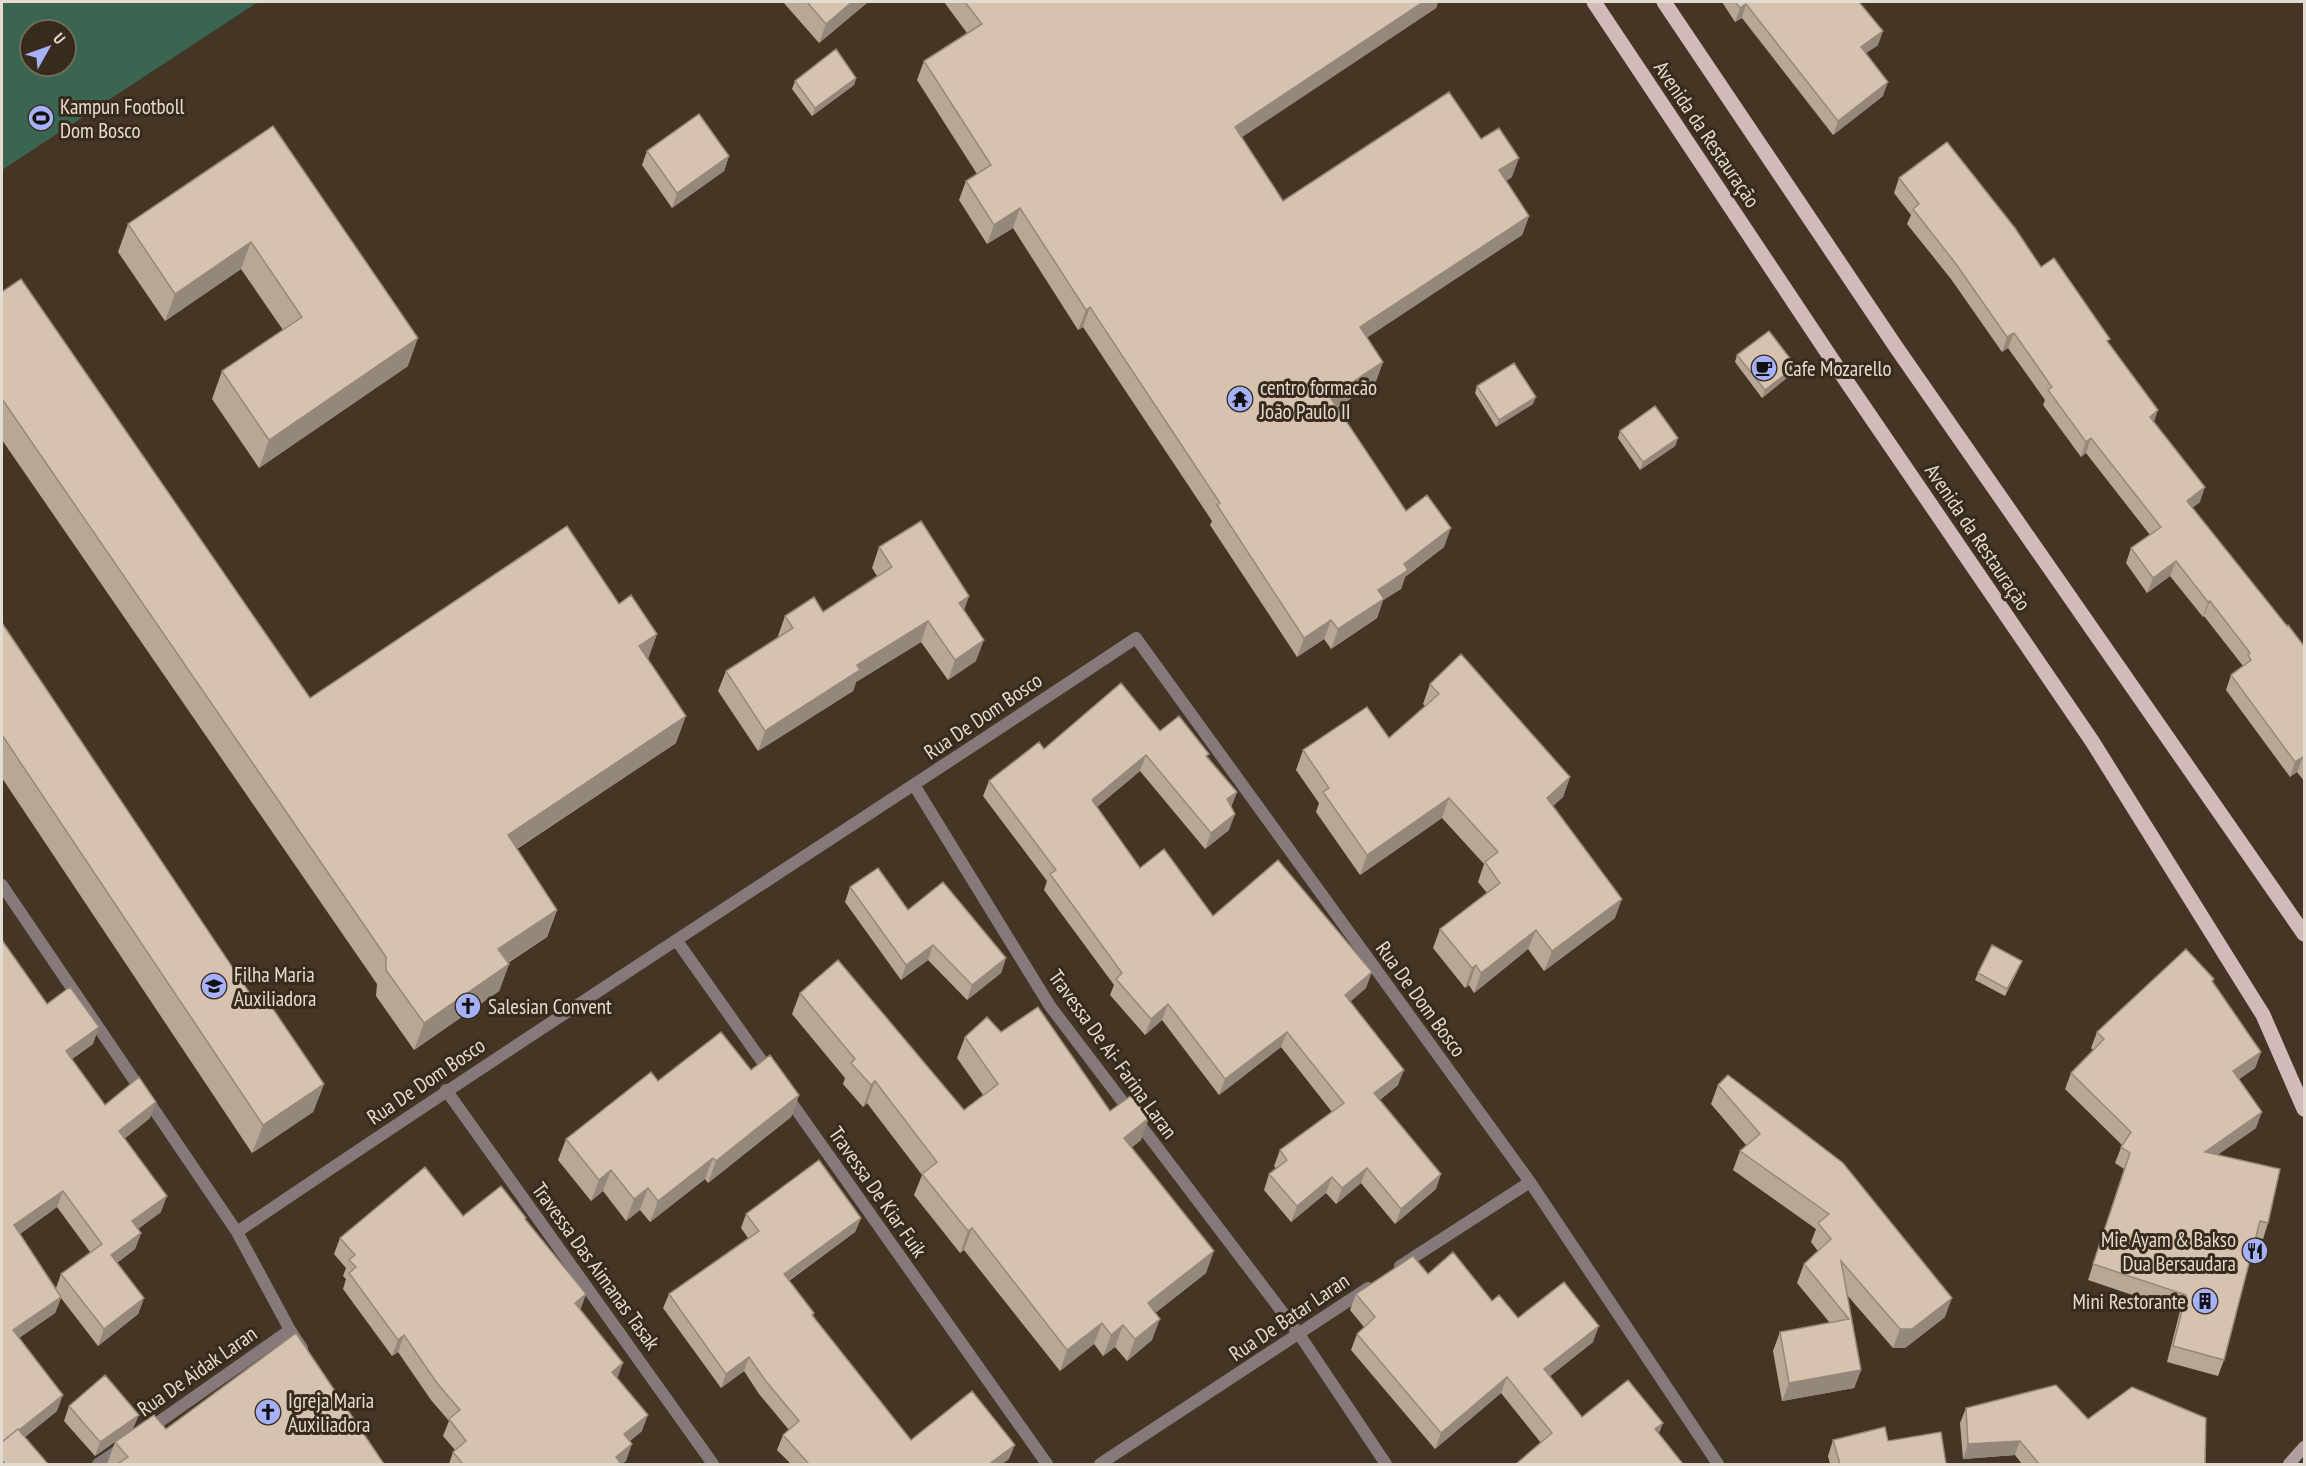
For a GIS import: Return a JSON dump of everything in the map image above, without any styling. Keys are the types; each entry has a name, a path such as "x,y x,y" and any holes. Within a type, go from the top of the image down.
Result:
{"main road":[{"name":"Avenida da Restauração","path":"1594,2 1849,385 2092,741 2263,1015 2304,1109"},
{"name":"Avenida da Restauração","path":"1664,2 1896,347 2304,934"}],"street":[{"name":"Rua De Dom Bosco","path":"237,1232 446,1090 677,941 1136,638 1530,1182 1718,1464"},
{"name":"Travessa De Ai- Farina Laran","path":"914,785 1050,1006 1299,1334 1386,1464"},
{"path":"2,885 237,1232 290,1330 310,1359"},
{"name":"Travessa De Kiar Fuik","path":"677,941 1047,1464"},
{"name":"Travessa Das Aimanas Tasak","path":"446,1090 714,1464"},
{"name":"Rua De Batar Laran","path":"1100,1464 1530,1182"},
{"name":"Rua De Aidak Laran","path":"98,1464 290,1330"},
{"path":"2289,1464 2304,1447"}],"green space":[{"name":"Kampun Footboll Dom Bosco","path":"2,2 258,2 2,170"}],"building":[{"path":"807,2 852,2 826,24"},
{"path":"965,2 1423,2 1235,127 1283,201 1449,92 1481,139 1499,128 1519,158 1499,170 1529,216 1360,327 1383,362 1330,397 1406,511 1427,495 1451,528 1404,564 1408,570 1378,590 1384,599 1338,629 1331,620 1304,638 1217,505 1220,503 1090,307 1086,310 1020,208 994,225 966,181 991,165 924,61 982,24"},
{"path":"1735,2 1859,2 1883,31 1861,47 1888,82 1838,121 1746,4 1740,8"},
{"path":"836,49 856,78 815,108 795,81"},
{"path":"699,114 729,156 677,193 647,151"},
{"path":"273,126 418,338 269,440 222,371 302,317 251,242 175,294 128,224"},
{"path":"1947,142 2015,228 2041,267 2054,258 2110,339 2107,341 2158,410 2150,417 2205,487 2187,501 2304,646 2304,759 2303,757 2295,762 2231,675 2251,660 2248,655 2250,653 2210,601 2208,602 2176,561 2153,578 2131,548 2161,527 2091,438 2086,442 2048,390 2052,387 2014,333 2007,337 1956,264 1913,209 1919,204 1899,178"},
{"path":"21,279 310,698 567,526 619,604 631,595 657,634 639,646 686,716 508,835 557,910 498,949 509,964 424,1023 386,970 386,957 2,399 2,292"},
{"name":"Cafe Mozarello","path":"1769,331 1796,366 1765,390 1737,355"},
{"path":"1514,363 1536,397 1499,420 1477,386"},
{"path":"1655,406 1678,438 1643,462 1620,431"},
{"path":"921,521 969,596 959,603 984,640 955,660 928,621 857,665 860,670 765,731 726,671 793,628 785,616 814,597 823,612 892,567 879,547"},
{"path":"2,623 259,1007 273,1009 324,1084 263,1125 2,735"},
{"path":"1461,654 1570,777 1547,798 1622,899 1552,951 1536,930 1481,973 1476,965 1472,968 1440,929 1500,883 1485,862 1498,852 1449,798 1367,855 1323,792 1329,788 1303,750 1367,707 1389,738 1439,694 1430,684"},
{"path":"1121,683 1160,731 1179,716 1209,754 1206,756 1237,792 1227,799 1235,814 1211,833 1146,755 1092,800 1140,868 1164,849 1213,916 1278,860 1372,972 1345,995 1404,1070 1374,1093 1441,1174 1401,1209 1367,1168 1342,1188 1332,1177 1297,1206 1269,1174 1287,1160 1280,1150 1344,1103 1287,1032 1225,1079 1168,1004 1151,1019 1116,979 1122,973 1050,874 1056,870 989,781 1039,742 1044,749"},
{"path":"878,868 908,910 943,882 1006,958 972,985 933,945 906,965 850,887"},
{"path":"2,940 47,1004 70,987 99,1027 66,1051 105,1105 139,1077 156,1102 119,1131 167,1196 132,1221 141,1233 111,1255 144,1298 104,1329 61,1274 102,1244 63,1191 14,1225 61,1297 13,1330 63,1395 3,1441 2,1439"},
{"path":"1992,945 2022,961 2007,989 1978,973"},
{"path":"2186,949 2214,979 2212,981 2261,1052 2233,1071 2262,1112 2205,1152 2280,1169 2268,1223 2260,1221 2224,1360 2173,1346 2186,1295 2093,1264 2130,1153 2121,1147 2131,1132 2071,1073 2104,1039 2097,1032"},
{"path":"838,960 964,1110 998,1084 965,1037 987,1017 1001,1032 1038,1007 1110,1111 1132,1095 1149,1118 1124,1138 1214,1251 1148,1303 1160,1319 1135,1339 1123,1325 1111,1335 1102,1323 1067,1350 972,1228 968,1231 922,1174 937,1162 875,1081 871,1085 851,1063 855,1059 800,993"},
{"path":"721,1032 751,1070 770,1055 799,1095 716,1161 713,1158 658,1201 648,1188 634,1199 611,1170 599,1180 566,1139 651,1072 658,1081"},
{"path":"1728,1075 1843,1163 1952,1298 1912,1329 1900,1329 1841,1261 1861,1370 1789,1383 1780,1332 1849,1319 1804,1264 1831,1239 1818,1223 1829,1214 1740,1151 1760,1134 1718,1085"},
{"path":"819,1160 861,1218 784,1274 814,1313 812,1315 911,1440 972,1391 1015,1445 989,1464 809,1464 783,1435 799,1421 749,1357 726,1374 669,1294 759,1231 746,1214"},
{"path":"425,1167 463,1216 501,1186 586,1294 575,1303 623,1363 612,1372 648,1415 624,1434 632,1444 616,1457 621,1464 463,1464 453,1452 466,1441 449,1419 460,1410 437,1383 404,1335 398,1340 349,1273 356,1267 349,1260 355,1255 340,1238"},
{"path":"1453,1252 1492,1301 1499,1295 1518,1318 1564,1282 1599,1326 1544,1369 1582,1417 1628,1380 1663,1423 1655,1429 1683,1464 1516,1464 1552,1433 1507,1377 1441,1433 1357,1334 1375,1317 1356,1294 1413,1256 1428,1274"},
{"name":"Igreja Maria Auxiliadora","path":"296,1333 384,1464 117,1464 128,1457 115,1442 154,1415 166,1429"},
{"path":"105,1375 139,1415 100,1442 69,1406"},
{"path":"2056,1385 2088,1419 2132,1387 2206,1418 2205,1464 2039,1464 2020,1441 1968,1444 1966,1408"},
{"path":"1885,1427 1888,1441 1941,1432 1946,1464 1840,1464 1833,1440"},
{"path":"18,1429 48,1464 5,1464 2,1460 2,1442"}],"place":[{"name":"Kampun Footboll Dom Bosco","path":"41,118"},
{"name":"Cafe Mozarello","path":"1764,368"},
{"name":"centro formacão João Paulo II","path":"1240,399"},
{"name":"Filha Maria Auxiliadora","path":"214,986"},
{"name":"Salesian Convent","path":"468,1006"},
{"name":"Mie Ayam & Bakso Dua Bersaudara","path":"2255,1251"},
{"name":"Mini Restorante","path":"2205,1301"},
{"name":"Igreja Maria Auxiliadora","path":"268,1412"}]}
